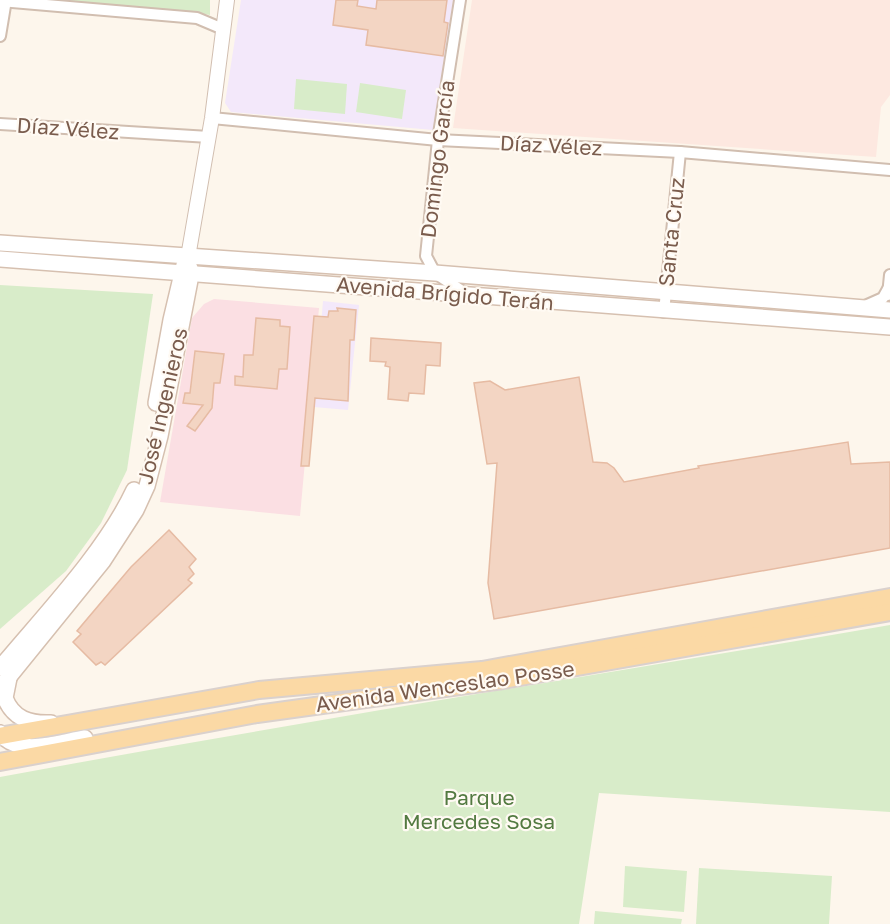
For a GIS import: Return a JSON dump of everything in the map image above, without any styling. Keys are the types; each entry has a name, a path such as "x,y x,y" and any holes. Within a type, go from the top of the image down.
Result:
{"main road":[{"name":"Avenida Brígido Terán","path":"0,243 435,273 859,308 890,308"},
{"name":"José Ingenieros","path":"3,678 103,561 136,510 156,453 188,257"},
{"name":"Avenida Brígido Terán","path":"0,259 664,312 890,327"},
{"path":"127,269 158,279 165,285 177,317"},
{"path":"177,317 200,288 216,280 233,278"},
{"path":"1,735 259,690 482,670 890,597"},
{"name":"Avenida Wenceslao Posse","path":"0,762 257,714 515,678 890,612"},
{"path":"3,678 5,698 14,713 22,720 42,724 75,721"},
{"path":"1,735 27,747 105,734 149,733"}],"street":[{"name":"José Ingenieros","path":"188,257 209,138 227,0"},
{"name":"Domingo García","path":"435,273 426,256 438,140 460,0"},
{"path":"0,36 4,1 197,18 223,29"},
{"name":"Díaz Vélez","path":"212,118 438,140 680,152 890,170"},
{"name":"Díaz Vélez","path":"0,124 209,138"},
{"name":"Santa Cruz","path":"664,312 680,152"},
{"path":"435,273 471,297"},
{"path":"890,275 888,289 890,308"},
{"path":"859,308 883,298 888,289"}],"shaded area":[{"path":"241,0 453,0 433,130 231,112 225,103"},
{"path":"472,0 890,0 890,95 881,107 876,157 453,128"},
{"path":"214,299 319,308 300,516 160,502 192,318 204,304"},
{"path":"323,301 359,305 348,410 314,407"}],"green space":[{"path":"62,0 210,0 210,15 199,13"},
{"path":"296,79 347,84 345,114 294,109"},
{"path":"360,83 406,90 402,119 356,112"},
{"path":"0,285 153,294 127,470 101,523 66,571 0,629"},
{"name":"Parque Mercedes Sosa","path":"890,625 890,812 599,793 579,924 0,924 0,777 333,718"},
{"path":"625,866 687,871 684,912 623,907"},
{"path":"699,868 832,876 829,924 696,924"},
{"path":"595,911 682,919 681,924 594,924"}],"building":[{"path":"336,0 358,0 357,6 376,9 377,0 447,0 444,22 448,23 443,56 366,45 368,30 333,25"},
{"path":"337,308 356,310 354,340 350,340 348,401 315,398 309,466 301,466 314,316 328,317 329,311 338,311"},
{"path":"256,318 280,320 280,326 290,327 287,369 279,369 277,389 235,385 235,376 243,377 244,355 253,355"},
{"path":"371,338 441,343 440,366 426,365 424,394 409,393 408,401 388,399 390,367 385,366 386,362 370,361"},
{"path":"195,351 224,354 220,383 214,383 212,408 195,431 187,426 203,405 183,403 185,393 190,393"},
{"path":"579,377 593,462 607,463 614,468 624,482 699,468 698,466 848,442 851,464 890,462 890,548 494,619 488,583 497,463 487,464 474,383 490,381 505,390"},
{"path":"169,530 196,559 189,567 194,574 188,580 192,583 105,665 101,662 96,665 73,642 81,634 77,631 131,567"}]}
